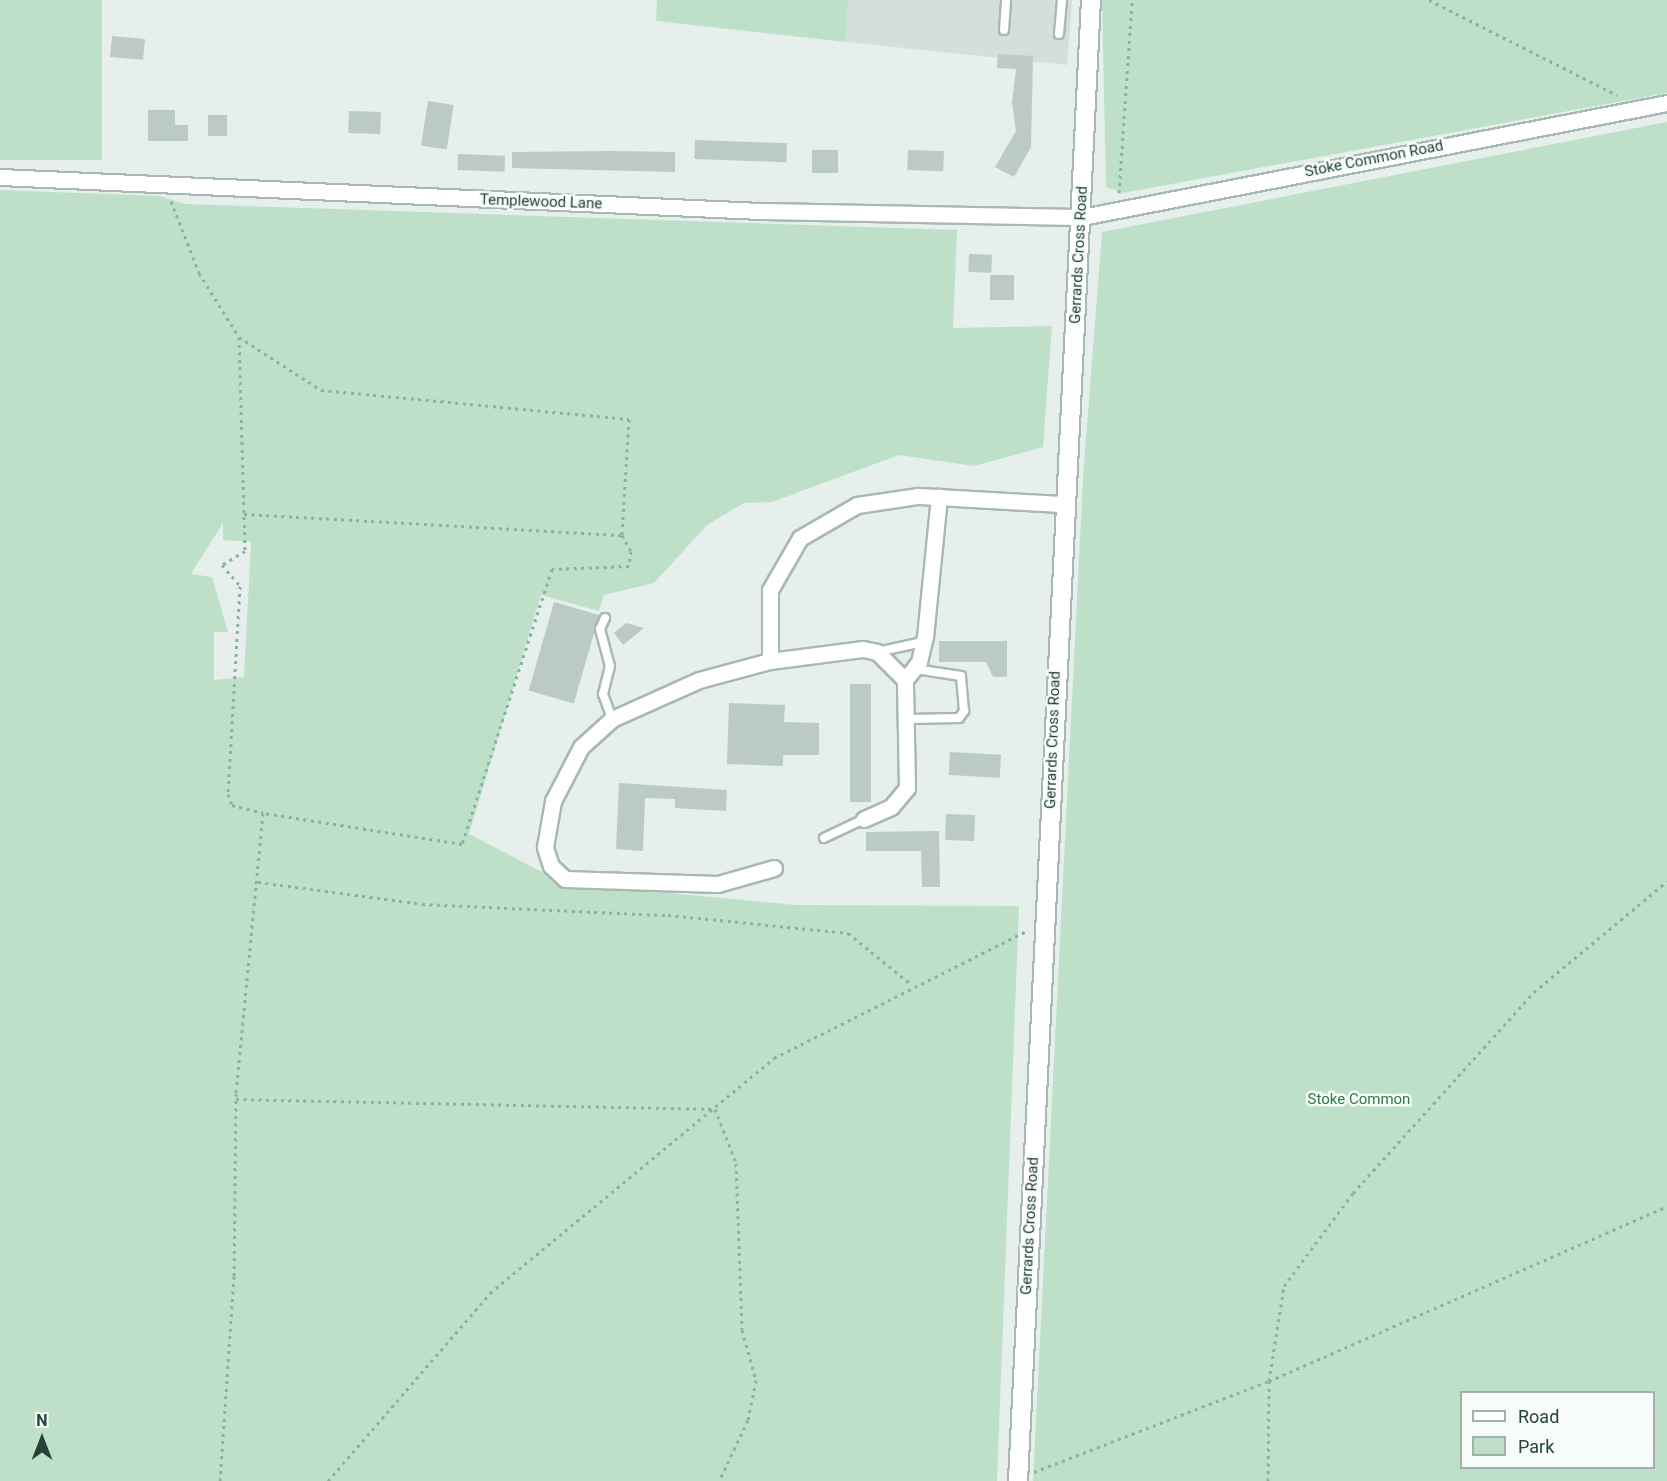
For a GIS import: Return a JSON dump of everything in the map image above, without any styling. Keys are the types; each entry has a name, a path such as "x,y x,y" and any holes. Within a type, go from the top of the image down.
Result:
{"main road":[{"name":"Gerrards Cross Road","path":"1018,1479 1045,922 1062,504 1082,217 1090,0"}],"street":[{"name":"Stoke Common Road","path":"1082,217 1118,208 1667,103"},
{"name":"Templewood Lane","path":"0,177 166,188 1082,217"},
{"path":"770,661 770,590 800,538 857,505 939,497 1062,504"},
{"path":"864,819 891,807 905,794 910,674 924,641 939,497"},
{"path":"774,868 718,884 565,879 551,866 545,847 553,801 581,747 612,719 699,680 770,661 877,652 910,674"}],"lane":[{"path":"1004,30 1006,0"},
{"path":"1059,34 1062,0"},
{"path":"605,618 600,629 610,666 603,694 612,719"},
{"path":"877,652 908,649 924,641"},
{"path":"908,719 959,718 964,711 961,676 910,674"},
{"path":"824,838 864,819"}],"path":[{"path":"1118,208 1132,0"},
{"path":"1428,0 1642,108"},
{"path":"166,188 199,273 239,337 321,390 629,419 622,535 632,552 629,566 552,569 462,844 263,813 232,805 228,794 240,586 222,565 245,551 239,337"},
{"path":"244,514 622,535"},
{"path":"220,1481 234,1276 236,1099 244,976 258,882 263,813"},
{"path":"1268,1481 1269,1381 1284,1286 1353,1193 1534,992 1667,881"},
{"path":"258,882 422,904 668,915 848,933 912,985"},
{"path":"328,1481 490,1293 774,1058 912,985 1045,922"},
{"path":"236,1099 714,1109"},
{"path":"714,1109 736,1163 742,1330 756,1380 748,1420 719,1481"},
{"path":"1018,1479 1269,1381 1667,1206"}],"shaded area":[{"path":"848,0 1072,0 1067,65 846,42"}],"green space":[{"path":"0,0 102,0 102,160 0,160"},
{"path":"657,0 848,0 846,42 656,21"},
{"path":"1102,0 1667,0 1667,93 1123,193 1106,187"},
{"name":"Stoke Common","path":"1667,122 1667,1481 1033,1481 1083,478 1102,232"},
{"path":"0,190 159,196 185,204 957,230 953,328 1052,326 1043,447 974,466 899,455 772,502 744,503 707,525 654,583 604,595 599,611 541,595 469,834 563,883 795,905 1019,906 997,1481 0,1481","holes":["223,523 223,540 251,542 244,677 214,680 214,632 228,632 212,577 191,574"]}],"building":[{"path":"112,36 145,39 143,60 110,57"},
{"path":"998,54 1033,56 1031,147 1014,177 995,167 1016,131 1012,102 1016,69 997,68"},
{"path":"428,101 454,105 447,150 421,145"},
{"path":"148,110 175,110 175,125 188,125 188,141 148,141"},
{"path":"349,111 381,112 380,134 348,133"},
{"path":"208,115 227,115 227,136 208,136"},
{"path":"695,140 787,143 786,162 694,159"},
{"path":"812,150 838,150 838,173 812,173"},
{"path":"908,150 944,151 943,171 907,170"},
{"path":"512,152 675,152 675,172 512,168"},
{"path":"458,154 505,156 504,172 457,170"},
{"path":"969,254 992,255 991,273 968,272"},
{"path":"990,275 1014,275 1014,300 990,300"},
{"path":"554,602 599,615 574,703 529,690"},
{"path":"626,623 644,628 623,645 614,633"},
{"path":"939,641 1007,641 1007,677 993,677 986,662 939,662"},
{"path":"850,684 871,684 871,802 850,802"},
{"path":"729,703 785,705 784,722 819,723 819,755 783,755 783,766 727,764"},
{"path":"950,752 1001,755 1000,778 949,775"},
{"path":"619,783 727,790 726,811 675,808 675,799 645,798 643,851 616,849"},
{"path":"946,814 975,815 974,841 945,840"},
{"path":"939,831 940,887 922,887 921,851 866,851 866,832"}]}
